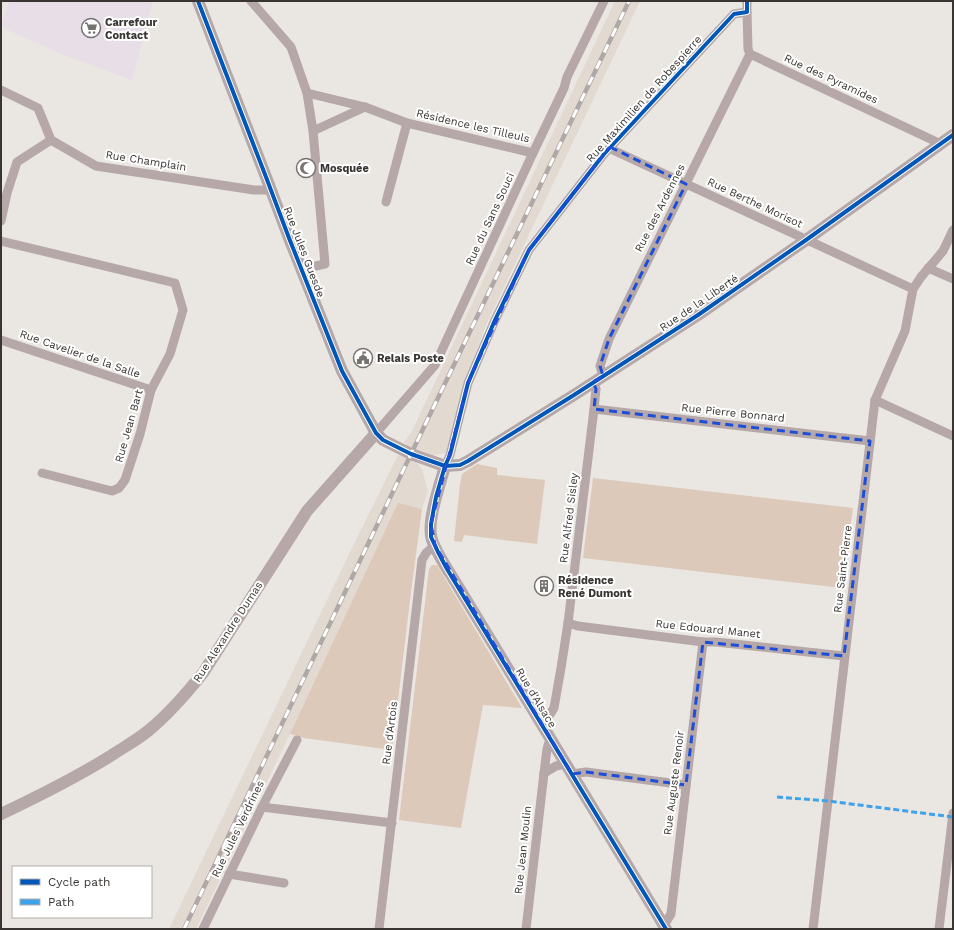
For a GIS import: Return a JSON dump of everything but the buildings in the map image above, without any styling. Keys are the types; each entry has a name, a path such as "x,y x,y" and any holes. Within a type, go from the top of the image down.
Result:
{"street":[{"name":"Rue Jules Guesde","path":"198,1 342,371 376,433 383,440 411,454 445,466"},
{"path":"251,1 291,47 307,93 313,131 325,264 302,269"},
{"name":"Rue du Sans Souci","path":"376,433 436,365 564,88 567,77 604,1"},
{"path":"747,1 746,12 748,49 750,54"},
{"name":"Rue Maximilien de Robespierre","path":"445,466 452,447 468,383 495,320 529,250 594,166 610,148 734,14 746,12"},
{"name":"Rue des Pyramides","path":"750,54 941,144"},
{"name":"Rue des Ardennes","path":"604,376 600,366 609,339 750,54"},
{"path":"1,90 38,108 51,140 17,162 1,221"},
{"name":"Résidence les Tilleuls","path":"307,93 365,107 407,123 533,153"},
{"path":"313,131 365,107"},
{"name":"Résidence les Tilleuls","path":"386,202 407,123"},
{"name":"Rue de la Liberté","path":"445,466 460,465 468,462 698,315 953,136"},
{"name":"Rue Champlain","path":"51,140 96,166 254,190 271,190"},
{"name":"Rue Berthe Morisot","path":"610,148 913,289"},
{"name":"Rue Saint-Pierre","path":"813,929 875,400 905,331 913,289 928,268 943,251 953,230"},
{"name":"Rue Jean Bart","path":"1,242 175,283 183,310 170,354 151,390 140,434 125,480 119,488 112,491 42,472"},
{"path":"928,268 953,279"},
{"name":"Rue Cavelier de la Salle","path":"1,340 151,390"},
{"name":"Rue Alfred Sisley","path":"542,725 554,708 568,623 594,409 596,388 593,382"},
{"path":"875,400 953,436"},
{"name":"Rue Pierre Bonnard","path":"594,409 870,440"},
{"name":"Rue Alexandre Dumas","path":"1,814 64,783 96,765 129,745 168,714 203,673 307,511 376,433"},
{"name":"Rue d'Alsace","path":"445,466 436,497 431,524 431,537 459,588 665,927"},
{"name":"Rue d'Artois","path":"379,929 422,560 426,553 435,545"},
{"name":"Rue Edouard Manet","path":"568,623 578,626 703,642 716,642 844,656"},
{"name":"Rue Auguste Renoir","path":"665,927 671,914 703,642"},
{"name":"Rue Jean Moulin","path":"526,929 547,749 550,739"},
{"name":"Rue Jules Verdrines","path":"202,929 297,740"},
{"path":"544,773 556,766 566,764"},
{"path":"572,774 586,772 686,785"},
{"path":"262,807 392,823"},
{"path":"939,929 950,864 953,813"},
{"path":"229,874 284,883"}],"highlighted area":[{"path":"610,147 686,184 609,339 600,366 603,376 593,382 596,389 594,409 870,441 844,656 703,642 686,785 586,772 572,774 435,545 431,524 468,383 529,250"}],"shaded area":[{"path":"9,1 153,1 132,80 61,54 1,27"},
{"path":"615,1 640,1 486,325 464,384 446,453 433,455 420,450 415,461 422,469 428,491 422,509 398,504 196,929 169,929 351,550 398,455 402,456 407,445 404,442 411,433"},
{"path":"477,464 497,468 497,475 545,480 537,544 464,535 462,542 454,541 462,474"},
{"path":"593,478 853,508 842,588 583,558"},
{"path":"398,503 422,509 392,750 304,738 290,734"},
{"path":"432,565 437,565 522,708 483,705 461,828 399,820 429,569"}],"railway":[{"path":"184,929 629,1"}],"marked path":[{"path":"777,797 828,801 953,817"}],"cycle path":[{"path":"198,1 342,371 376,433 383,440 411,454 445,466 460,465 468,461 698,315 953,135"},
{"path":"666,929 447,569 431,537 431,524 436,497 445,466 450,455 468,383 495,320 529,250 604,154 734,14 747,12 747,1"}],"place":[{"name":"Carrefour Contact","path":"91,28"},
{"name":"Mosquée","path":"306,168"},
{"name":"Relais Poste","path":"363,358"},
{"name":"Résidence René Dumont","path":"544,586"}]}
